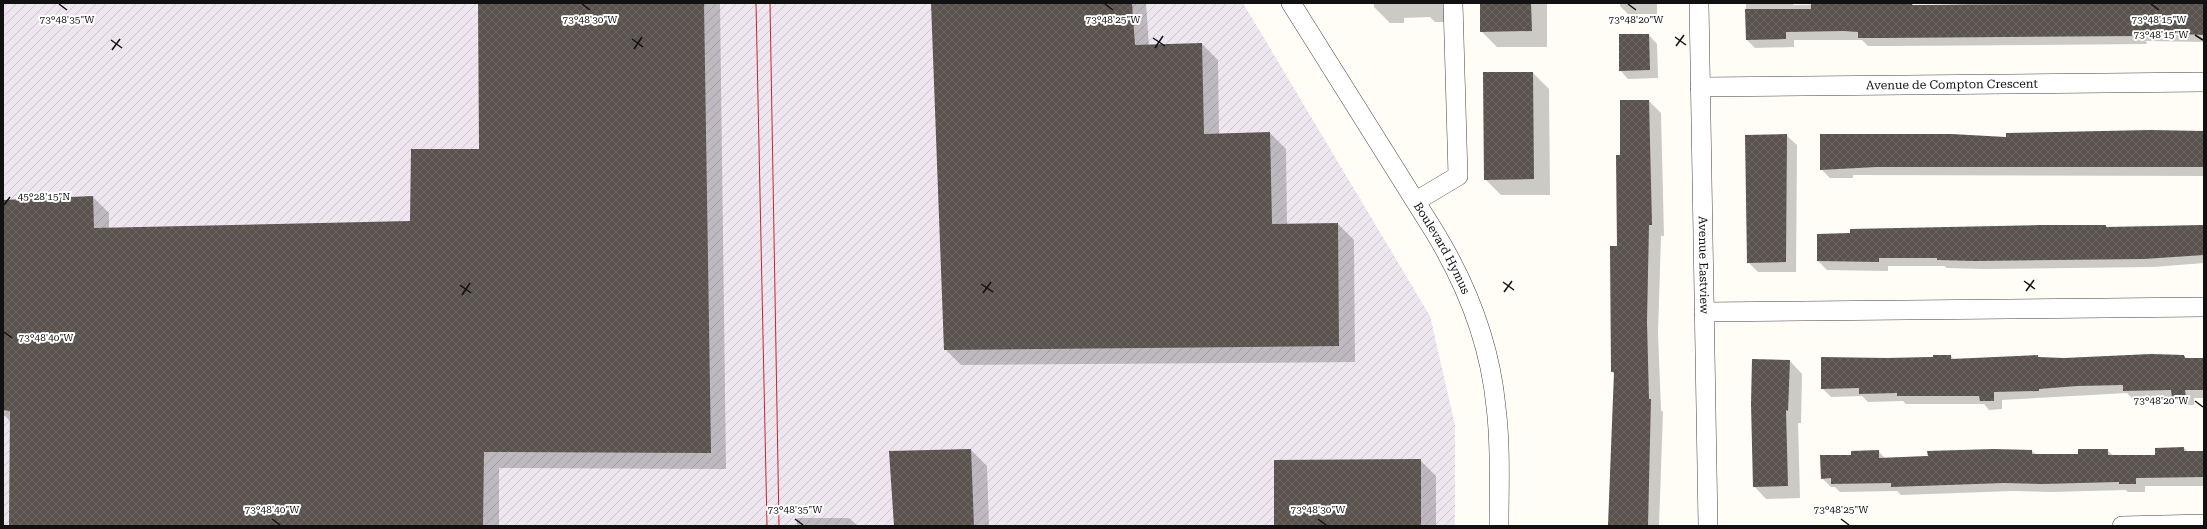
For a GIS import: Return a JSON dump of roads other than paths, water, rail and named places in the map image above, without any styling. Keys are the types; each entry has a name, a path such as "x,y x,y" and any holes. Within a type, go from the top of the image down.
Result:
{"street":[{"name":"Boulevard Hymus","path":"1291,3 1416,201 1456,269 1470,300 1487,355 1497,408 1499,526"},
{"path":"1416,201 1458,176 1453,3"},
{"name":"Avenue Eastview","path":"1700,3 1700,87 1708,526"},
{"name":"Avenue de Compton Crescent","path":"1700,87 2204,82"},
{"path":"1704,312 2204,307"},
{"path":"2122,526 2204,524"}],"tram line":[{"path":"756,3 767,526"},
{"path":"770,3 779,526"}]}
